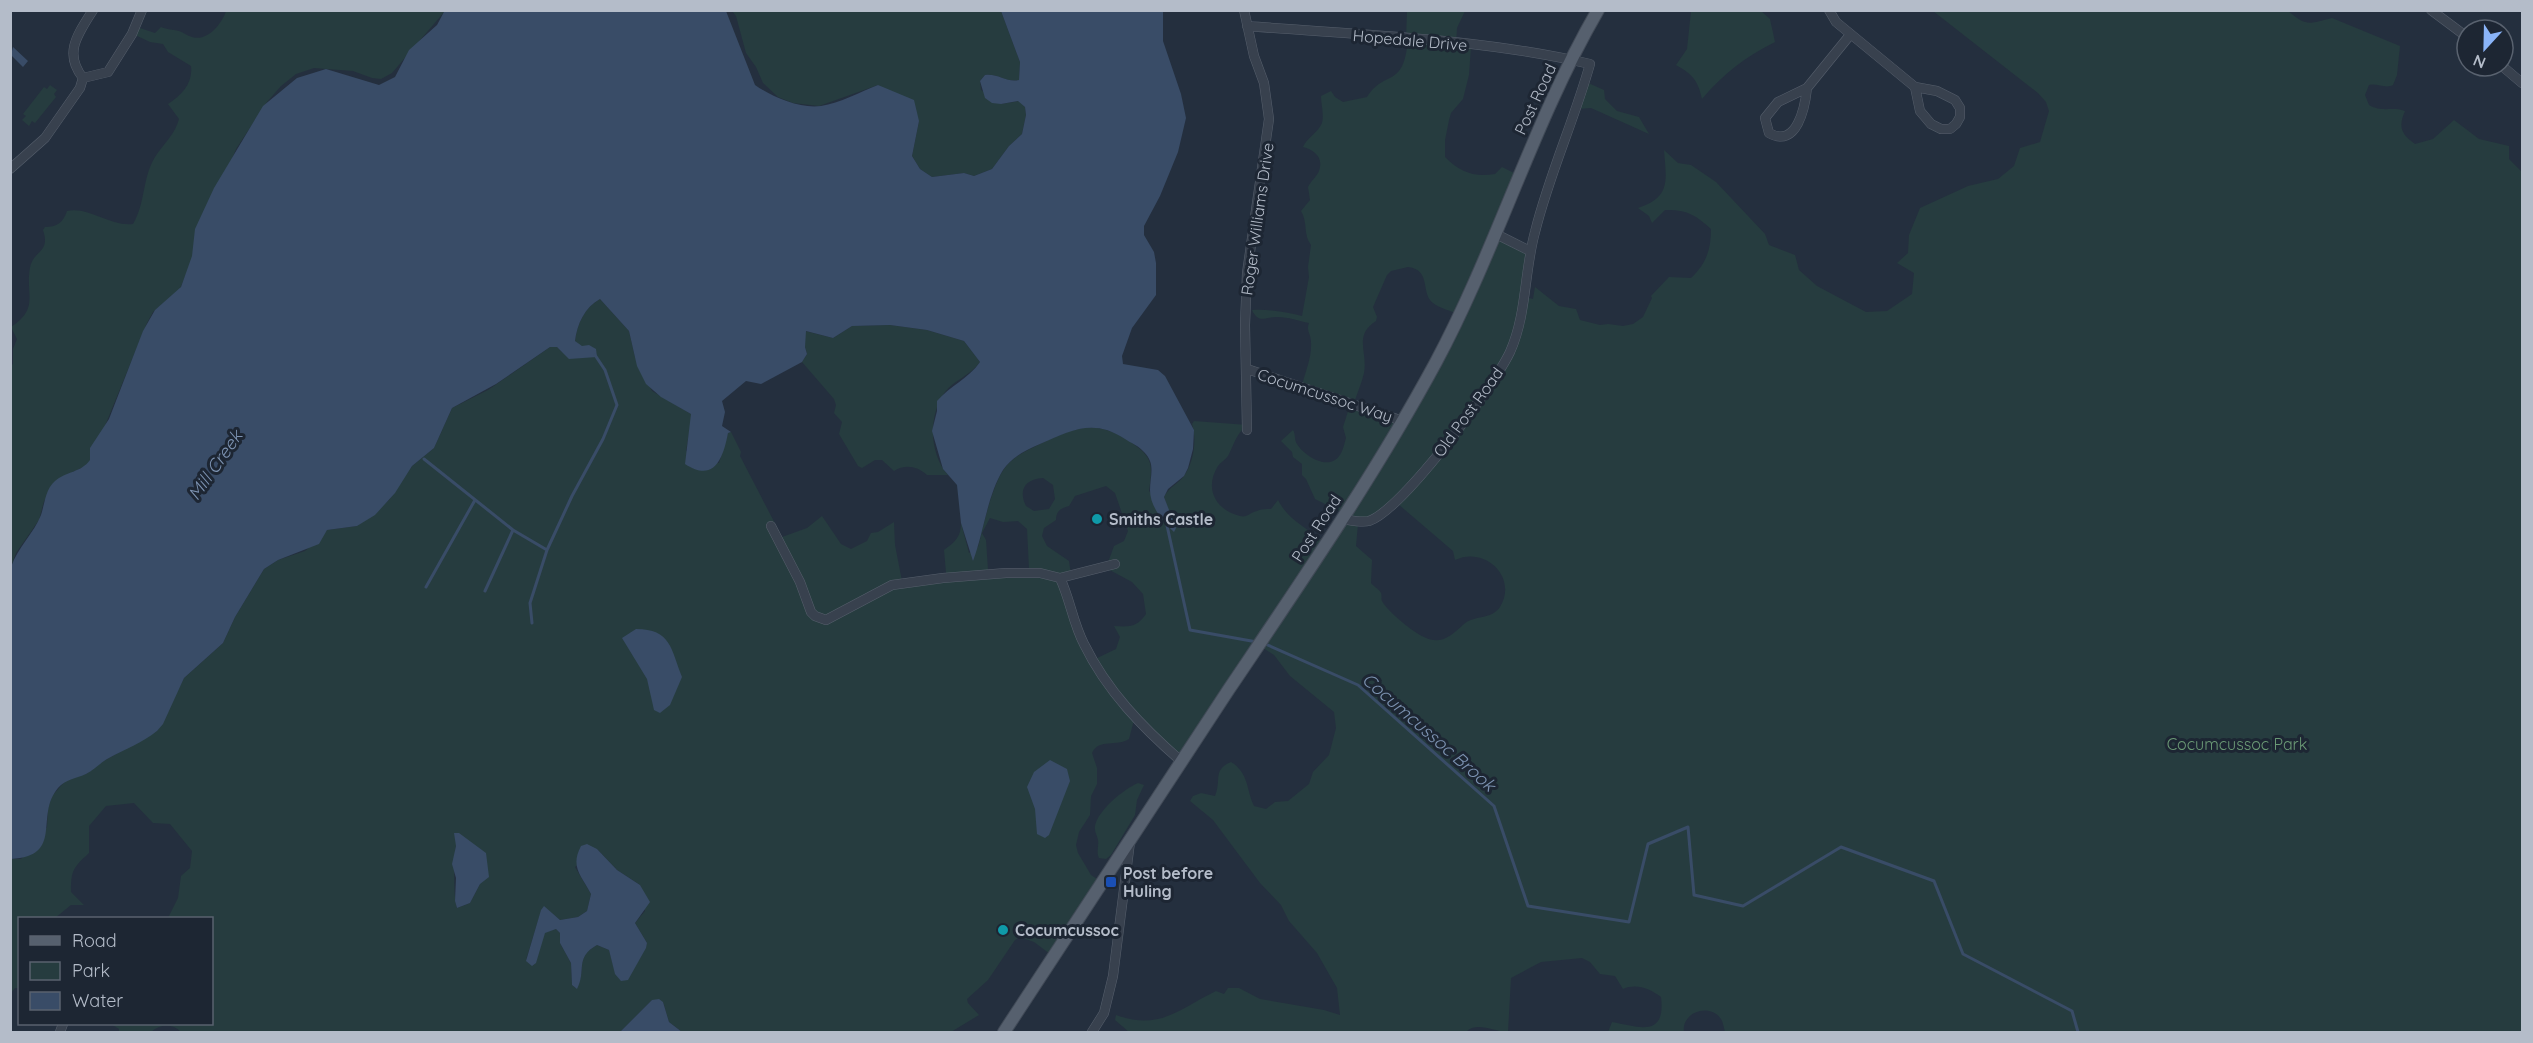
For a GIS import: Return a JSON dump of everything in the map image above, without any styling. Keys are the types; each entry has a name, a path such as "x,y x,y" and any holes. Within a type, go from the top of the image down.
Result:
{"main road":[{"name":"Post Road","path":"1004,1032 1342,519 1403,421 1461,313 1538,130 1598,10"}],"street":[{"path":"10,169 45,138 80,88 82,78 72,62 72,51 93,10"},
{"path":"82,78 108,72 132,34 142,10"},
{"name":"Roger Williams Drive","path":"1244,10 1264,83 1269,119 1247,273 1247,430"},
{"path":"1829,10 1836,22 1915,87 1937,91 1955,100 1960,108 1960,117 1956,124 1950,129 1941,129 1931,123 1920,111 1915,87"},
{"path":"2431,10 2455,28"},
{"name":"Hopedale Drive","path":"1247,26 1420,39 1571,60"},
{"path":"1807,88 1803,112 1799,123 1791,133 1775,136 1769,133 1765,118 1770,110 1789,95 1807,88 1851,35"},
{"name":"Old Post Road","path":"1342,519 1366,521 1387,509 1450,440 1495,378 1518,331 1530,251 1545,194 1590,64 1571,60"},
{"path":"1496,234 1530,251"},
{"name":"Cocumcussoc Way","path":"1247,369 1403,421"},
{"path":"771,526 800,582 811,612 821,619 832,618 873,593 902,583 1006,573 1040,573 1060,578 1115,564"},
{"path":"1060,578 1083,642 1102,677 1124,706 1181,761"},
{"path":"1092,1032 1104,1013 1113,976 1130,840"}],"green space":[{"name":"Cocumcussoc Park","path":"2287,10 2308,23 2332,18 2400,46 2397,75 2393,85 2369,85 2365,95 2369,105 2374,107 2405,111 2402,130 2415,144 2433,139 2454,120 2479,139 2509,146 2509,159 2522,172 2522,1032 1725,1032 1722,1020 1716,1014 1703,1011 1691,1015 1684,1025 1684,1032 1608,1032 1612,1022 1641,1027 1655,1024 1661,1010 1661,997 1643,988 1623,989 1615,976 1600,974 1590,962 1582,958 1541,962 1511,978 1508,1032 1475,1027 1466,1032 1129,1032 1115,1020 1116,1015 1145,1021 1157,1019 1180,1011 1216,991 1224,994 1228,988 1239,988 1260,999 1340,1015 1337,988 1317,953 1289,921 1281,905 1260,883 1213,820 1190,801 1193,796 1201,793 1215,796 1219,772 1231,762 1244,776 1254,806 1266,809 1275,802 1288,801 1309,784 1313,772 1329,755 1336,728 1334,712 1290,676 1274,655 1260,646 1184,759 1134,720 1129,739 1095,748 1092,753 1097,768 1097,784 1091,796 1090,815 1079,832 1076,845 1091,875 1103,883 1054,957 1034,942 1020,937 1015,940 988,980 967,999 979,1015 951,1032 682,1032 669,1022 663,1002 652,1000 620,1032 181,1032 174,1027 166,1026 158,1027 151,1032 119,1032 119,1029 113,1025 213,1025 213,917 168,917 178,898 181,876 190,868 192,851 170,824 153,823 134,803 106,806 89,826 89,853 74,870 71,885 71,892 84,905 71,905 56,917 18,917 18,988 11,993 11,859 21,859 47,827 48,808 52,796 66,780 86,774 102,762 157,731 184,678 223,643 235,617 264,569 278,560 305,551 327,530 357,526 389,500 412,466 434,448 452,408 488,390 550,347 557,347 571,356 589,356 575,341 576,335 586,311 600,299 629,331 635,357 652,391 691,414 686,451 719,463 728,433 731,432 741,452 740,456 782,537 807,528 822,516 841,544 851,549 867,541 871,533 878,532 894,522 895,545 902,581 946,573 944,550 957,539 961,523 969,553 978,547 986,516 997,482 1011,461 1042,443 1065,433 1086,428 1106,430 1117,434 1147,456 1151,467 1149,491 1169,512 1164,497 1184,476 1190,464 1194,443 1192,424 1194,421 1248,425 1238,435 1228,456 1214,474 1212,490 1214,497 1224,509 1242,516 1271,509 1278,500 1293,519 1323,541 1343,513 1315,499 1302,475 1302,464 1293,457 1292,452 1281,441 1293,430 1297,444 1308,456 1325,462 1335,460 1341,453 1346,438 1343,427 1351,402 1302,385 1311,353 1309,323 1282,317 1260,319 1252,310 1277,311 1302,316 1309,277 1311,245 1301,211 1310,200 1308,187 1320,166 1317,155 1303,147 1322,122 1321,96 1331,91 1343,102 1367,97 1374,88 1398,72 1406,56 1407,11 1465,11 1457,28 1456,43 1471,47 1469,75 1463,99 1451,113 1445,140 1445,157 1468,173 1495,174 1502,167 1520,176 1498,234 1530,252 1526,297 1533,299 1535,287 1559,306 1576,309 1580,320 1600,325 1633,324 1643,317 1651,296 1669,277 1691,278 1704,262 1709,250 1711,229 1695,217 1685,212 1665,210 1652,223 1649,216 1638,208 1649,204 1662,192 1666,178 1664,150 1678,163 1691,165 1716,182 1765,234 1769,245 1795,255 1799,270 1817,286 1866,312 1887,311 1912,294 1914,273 1897,263 1908,253 1909,235 1920,208 1968,186 1998,179 2014,166 2020,148 2040,142 2049,111 2046,102 2038,93 1933,11","holes":["1408,267 1420,272 1429,299 1433,303 1460,315 1405,418 1355,400 1364,373 1363,338 1377,317 1373,307 1387,275 1391,271","1043,478 1053,485 1055,499 1049,509 1034,511 1026,506 1023,490 1028,483","1106,486 1115,493 1128,531 1124,541 1114,546 1106,568 1132,582 1143,594 1146,614 1133,625 1114,626 1120,637 1116,649 1093,660 1062,579 1071,575 1069,561 1047,546 1042,536 1044,528 1056,520 1060,510 1069,506 1075,496","1398,504 1453,551 1455,560 1478,557 1496,567 1505,585 1505,596 1500,607 1492,614 1468,621 1441,640 1420,635 1395,616 1385,605 1379,590 1371,583 1372,560 1356,546 1358,524","990,518 1003,522 1018,521 1027,529 1029,569 989,571 986,540 982,533","456,846 480,884 470,903 457,908 454,887","597,849 617,870 640,885 645,911 635,923 647,943 627,980 616,974 609,950 597,945 585,955 576,988 572,985 571,963 560,943 560,933 556,929 545,932 526,960 544,907 560,920 578,917 587,911 591,894 575,867"]},
{"path":"226,11 445,11 392,73 381,79 353,71 314,68 296,74 267,102 236,149 180,289 153,312 147,323 91,460 87,465 71,473 44,501 39,520 16,553 11,567 10,366 13,364 13,349 17,339 11,327 26,313 28,307 30,268 45,243 43,230 45,227 59,224 67,211 75,210 116,223 133,224 152,162 173,133 179,119 168,104 186,88 191,66 168,52 163,44 150,42 133,34 137,27 155,33 161,27 192,37 203,37 213,31"},
{"path":"732,11 1001,11 1020,62 1019,80 985,75 980,81 981,90 1001,104 1019,101 1025,107 1026,115 1022,134 1009,146 992,169 974,176 964,173 932,177 920,169 912,156 919,121 878,85 819,106 793,103 778,97 763,83 746,53 736,16"},
{"path":"1691,11 1761,11 1770,19 1775,42 1735,67 1702,99 1694,78 1676,65 1687,49"},
{"path":"1586,82 1604,90 1605,99 1617,111 1639,117 1649,134 1591,108 1577,109"},
{"path":"50,85 57,90 54,94 56,97 35,123 32,121 29,126 22,120 26,116 23,114 44,87 47,89"},
{"path":"890,325 927,330 964,341 980,362 949,388 939,401 933,423 934,446 948,475 927,475 911,467 902,467 894,471 882,460 875,460 862,468 858,466 839,434 842,422 834,413 836,405 834,399 802,362 807,354 805,331 833,338 852,326"},
{"path":"1138,783 1144,785 1137,800 1135,815 1111,855 1106,859 1099,858 1095,831 1097,820 1112,801"}],"water":[{"name":"Mill Creek","path":"445,10 726,11 755,85 778,98 804,106 821,106 843,100 878,85 914,100 919,121 912,156 920,169 932,177 964,173 974,176 992,169 1009,146 1022,134 1026,115 1025,107 1018,101 992,103 985,98 980,81 985,75 1019,80 1020,62 1001,11 1163,11 1163,41 1181,94 1186,118 1178,152 1160,196 1144,226 1144,235 1154,252 1156,263 1156,295 1132,328 1122,356 1123,364 1158,370 1165,376 1194,430 1193,449 1188,468 1184,476 1168,489 1164,497 1176,528 1174,532 1152,502 1150,490 1152,470 1148,456 1137,446 1114,433 1103,429 1082,428 1062,434 1030,449 1007,465 993,491 973,561 961,523 957,485 943,469 932,431 937,401 980,362 964,341 927,330 890,325 852,326 833,338 806,331 807,354 802,362 761,384 746,381 722,401 725,412 722,426 731,432 728,433 720,459 715,465 703,471 695,469 685,464 691,414 661,397 646,384 637,366 629,331 600,299 583,317 575,341 582,346 589,345 596,349 597,357 569,359 557,347 550,347 496,384 452,408 434,448 412,466 395,493 375,515 357,526 327,530 319,544 278,560 264,569 235,617 223,643 184,678 163,724 157,731 86,774 61,785 51,799 46,833 38,851 28,856 11,859 11,567 38,522 49,488 59,478 83,467 90,460 90,448 109,419 143,331 155,310 181,287 192,256 195,229 214,188 263,106 297,78 326,69 379,85 395,77 409,50 437,25"},
{"path":"13,47 28,61 23,67 11,55"},
{"path":"636,629 656,633 668,642 682,677 670,705 660,713 654,710 647,679 622,638"},
{"path":"1050,760 1067,769 1070,781 1049,835 1045,838 1037,834 1035,809 1027,787 1034,772"},
{"path":"454,833 459,833 486,853 489,877 480,884 470,903 457,908 456,878 452,864 456,846"},
{"path":"587,844 597,849 617,870 640,885 650,902 635,923 647,943 628,980 621,981 615,974 609,950 597,945 583,960 577,989 572,985 571,963 560,943 560,933 556,929 545,933 536,963 532,966 526,961 544,906 560,920 578,917 587,911 591,894 578,871 577,860 581,846"},
{"path":"659,999 663,1002 669,1022 682,1032 620,1032 652,1000"}],"waterway":[{"path":"532,623 530,603 547,550 572,496 603,439 617,405 605,370 595,355"},
{"path":"424,459 513,530 547,550"},
{"path":"426,587 475,500"},
{"name":"Cocumcussoc Brook","path":"1166,521 1190,630 1257,642"},
{"path":"485,591 513,530"},
{"name":"Cocumcussoc Brook","path":"1263,643 1358,685 1494,806 1528,906 1629,922 1648,844 1688,827 1694,895 1743,906 1841,847 1934,881 1963,954 2072,1011 2078,1032"}],"place":[{"name":"Smiths Castle","path":"1097,519"},
{"name":"Post before Huling","path":"1111,882"},
{"name":"Cocumcussoc","path":"1003,930"}]}
